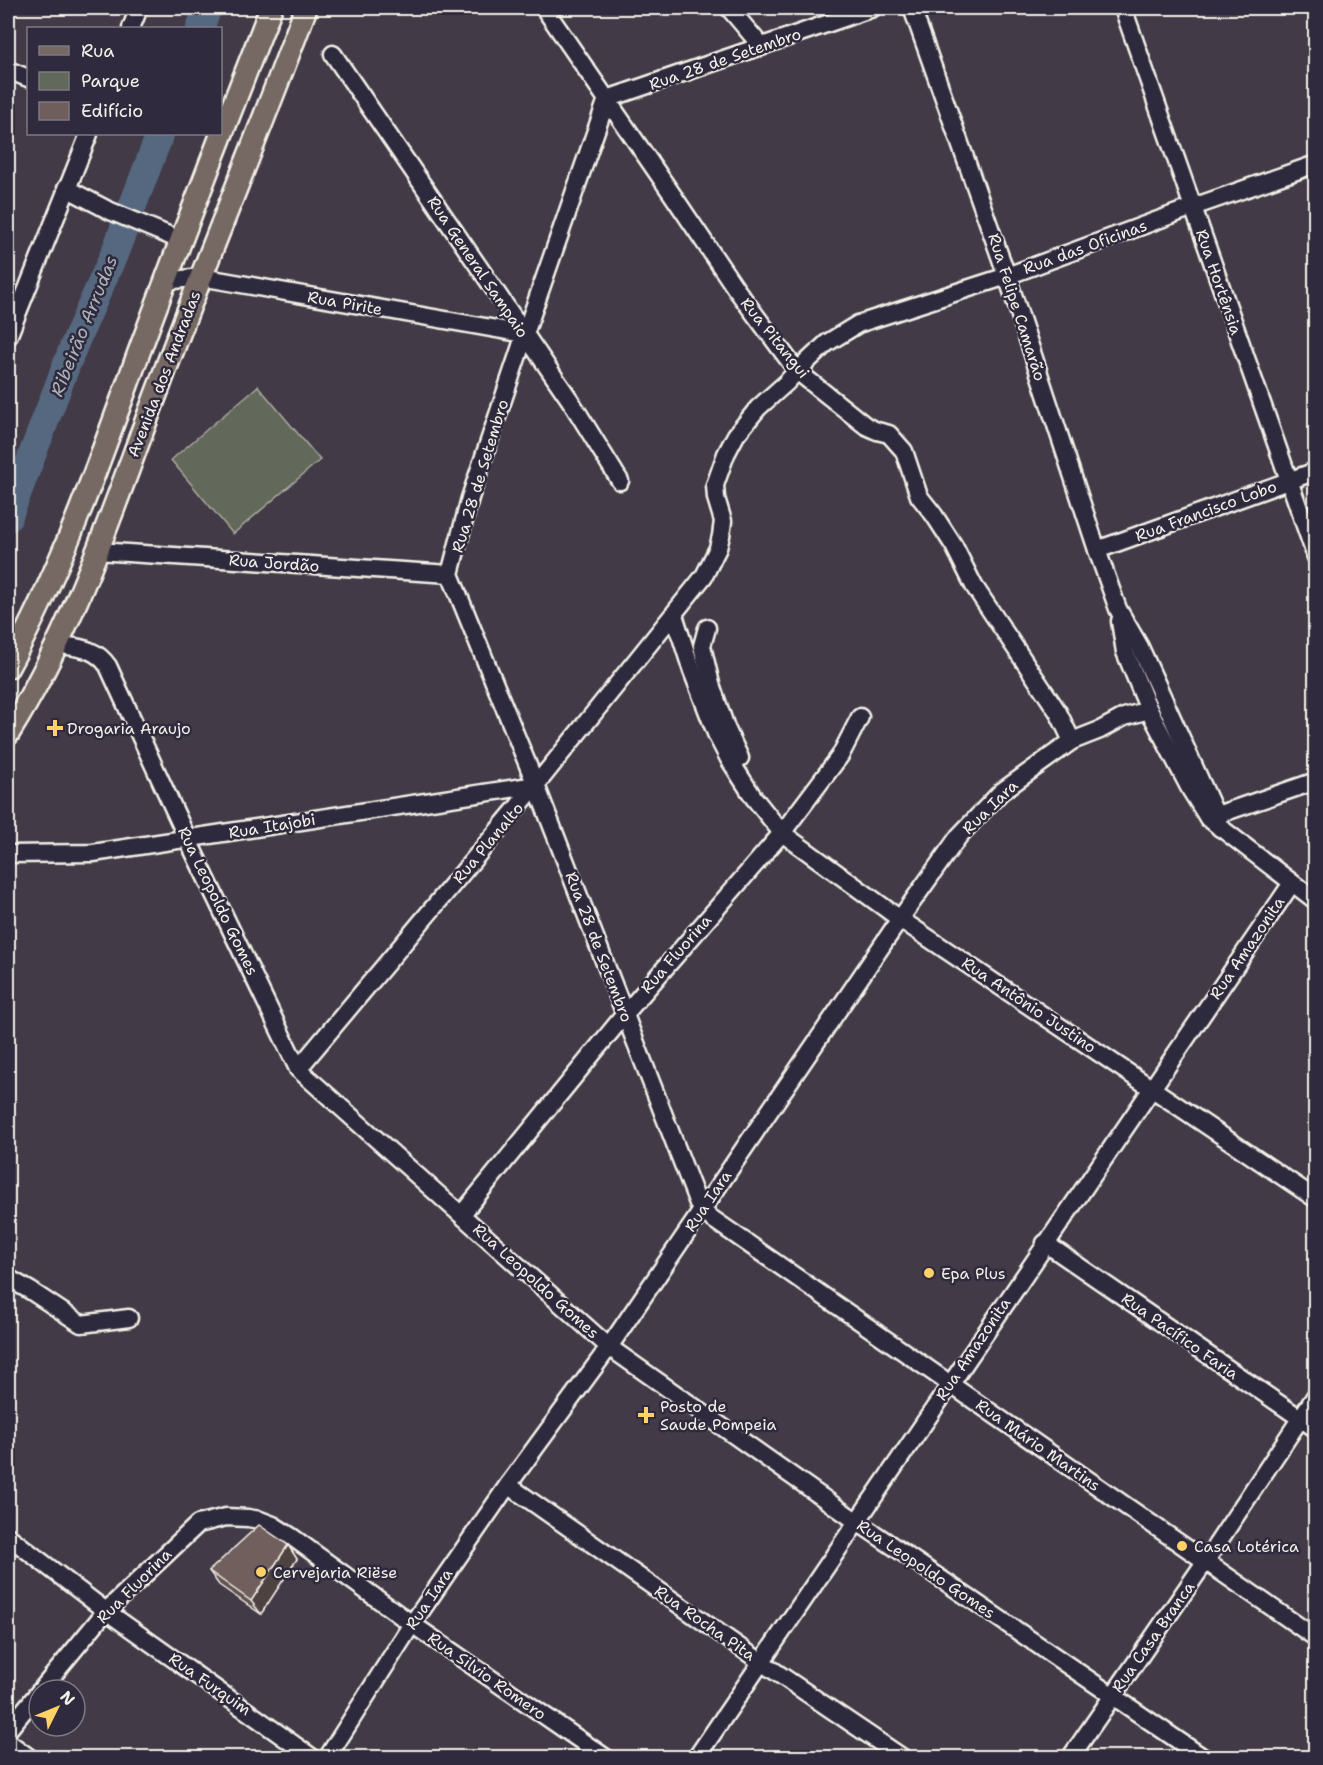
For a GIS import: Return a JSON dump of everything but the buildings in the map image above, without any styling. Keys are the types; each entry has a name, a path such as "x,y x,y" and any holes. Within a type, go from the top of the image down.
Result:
{"main road":[{"name":"Avenida dos Andradas","path":"222,127 271,8"},
{"name":"Avenida dos Andradas","path":"8,734 56,644 97,551 306,8"},
{"name":"Avenida dos Andradas","path":"8,667 27,632 98,463 165,281 176,238 219,135"},
{"path":"68,537 81,551 89,554 97,551"}],"street":[{"path":"131,27 139,8"},
{"name":"Rua Pitangui","path":"544,8 736,289 797,371 866,426 889,434 904,451 919,496 954,546 974,586 992,614 1058,712 1072,741"},
{"path":"729,8 762,47"},
{"name":"Rua 28 de Setembro","path":"701,1211 536,785 450,574 470,498 607,99 873,8"},
{"name":"Rua Felipe Camarão","path":"912,8 1007,276 1096,550 1118,609 1140,647 1215,820"},
{"name":"Rua Hortênsia","path":"1124,8 1316,557"},
{"name":"Rua General Sampaio","path":"333,54 570,400 620,481"},
{"path":"8,70 27,78"},
{"path":"9,334 89,135"},
{"name":"Rua das Oficinas","path":"797,371 826,343 858,324 1007,276 1316,164"},
{"path":"66,188 108,210 176,238"},
{"name":"Rua Pirite","path":"165,281 201,277 525,334"},
{"path":"674,615 704,576 718,548 723,521 716,498 715,485 726,454 736,435 758,408 797,371"},
{"name":"Rua Francisco Lobo","path":"1096,550 1316,471"},
{"name":"Rua Jordão","path":"97,551 450,574"},
{"name":"Rua Felipe Camarão","path":"1118,609 1125,652 1149,710 1190,789 1215,820"},
{"name":"Rua Planalto","path":"298,1069 536,785 674,615"},
{"name":"Rua Antônio Justino","path":"674,615 717,736 754,798 782,833 900,919 1316,1199"},
{"name":"Rua Antônio Justino","path":"707,628 702,646 711,684 726,728 750,781 754,798"},
{"name":"Rua Leopoldo Gomes","path":"56,644 91,651 102,657 108,666 188,840 298,1069 609,1347 856,1521 1204,1758"},
{"name":"Rua Iara","path":"327,1758 412,1624 508,1485 609,1347 959,836 1001,792 1072,741 1124,717 1149,710"},
{"name":"Rua Fluorina","path":"462,1214 625,1014 782,833 840,756 860,717"},
{"path":"1316,781 1215,820 1316,901"},
{"name":"Rua Itajobi","path":"9,856 93,853 536,785"},
{"name":"Rua Amazonita","path":"696,1758 1292,883"},
{"name":"Rua Mário Martins","path":"701,1211 1316,1638"},
{"name":"Rua Pacífico Faria","path":"1045,1243 1316,1429"},
{"path":"8,1278 31,1290 81,1324 129,1318"},
{"name":"Rua Casa Branca","path":"1070,1758 1316,1395"},
{"name":"Rua Rocha Pita","path":"508,1485 903,1758"},
{"name":"Rua Fluorina","path":"51,1678 106,1611 198,1524 226,1517 248,1518"},
{"name":"Rua Silvio Romero","path":"248,1518 273,1525 292,1537 412,1624 606,1758"},
{"name":"Rua Furquim","path":"8,1536 106,1611 313,1758"},
{"name":"Rua Fluorina","path":"8,1730 27,1707"},
{"path":"8,1742 30,1758"}],"green space":[{"path":"258,386 320,460 233,534 171,460"}],"waterway":[{"name":"Ribeirão Arrudas","path":"200,27 208,8"},
{"name":"Ribeirão Arrudas","path":"8,518 74,345 115,252 160,135"}],"place":[{"name":"Drogaria Araujo","path":"55,728"},
{"name":"Epa Plus","path":"929,1273"},
{"name":"Posto de Saude Pompeia","path":"646,1415"},
{"name":"Casa Lotérica","path":"1182,1546"},
{"name":"Cervejaria Riëse","path":"261,1572"}]}
